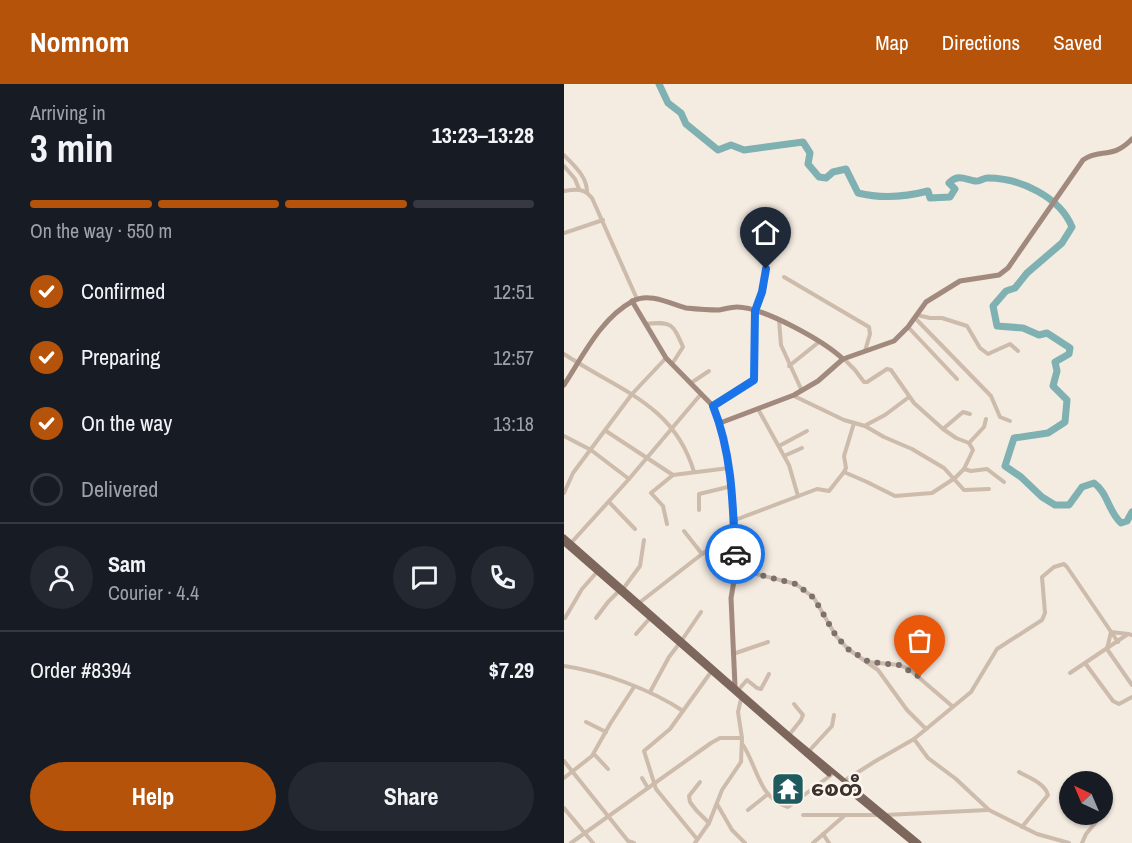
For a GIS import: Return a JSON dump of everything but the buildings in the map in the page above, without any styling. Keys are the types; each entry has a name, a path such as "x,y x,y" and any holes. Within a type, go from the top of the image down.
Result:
{"main road":[{"path":"564,537 650,618 737,687 913,843"},
{"path":"564,543 597,572 639,603 741,699 831,775 919,843"}],"street":[{"path":"720,423 794,395 818,381 843,359 894,341 908,327 926,302 960,281 999,275 1008,268 1083,160 1123,148 1132,139"},
{"path":"564,155 585,181 587,192 603,220 645,324 666,358 713,406 720,423 732,486 735,520 736,569 731,598 737,687 747,680 761,689 769,674"},
{"path":"564,166 575,179 579,189"},
{"path":"564,190 579,189 587,192"},
{"path":"564,233 603,220"},
{"path":"713,406 754,380 755,311 762,292 766,269"},
{"path":"784,277 869,327 870,334 864,352"},
{"path":"564,385 608,319 634,300 669,301 686,308 718,310 738,307 779,320 831,348 855,370 864,382 887,369 891,370 914,403 943,429 956,438 969,442 973,450 964,469 932,493 895,496 844,472"},
{"path":"915,316 942,318 967,326 980,348 988,354 1010,344 1017,351"},
{"path":"915,316 991,396 1000,417 1010,421"},
{"path":"779,320 781,345 802,391"},
{"path":"645,324 660,322 674,328 683,347 672,364"},
{"path":"908,327 957,379"},
{"path":"789,366 819,342"},
{"path":"564,354 632,394 672,426 681,440 694,472"},
{"path":"564,493 573,473 632,394 666,358"},
{"path":"691,383 709,371"},
{"path":"571,543 630,479 646,457 701,394"},
{"path":"794,395 844,420 866,426 912,449 944,468 964,490 989,489"},
{"path":"866,426 885,415 909,396"},
{"path":"758,409 784,456 798,496"},
{"path":"943,429 963,412 970,414"},
{"path":"969,442 984,428 986,419"},
{"path":"735,520 817,489 828,491 846,468 844,456 854,423"},
{"path":"606,431 673,475"},
{"path":"779,446 807,431"},
{"path":"564,436 591,450 630,479"},
{"path":"784,456 802,448"},
{"path":"667,524 663,506 651,493 673,475 729,468"},
{"path":"964,469 972,471 987,469 1004,482"},
{"path":"699,510 699,494 732,486"},
{"path":"609,502 635,529"},
{"path":"684,531 702,554"},
{"path":"639,603 702,554 735,532"},
{"path":"596,618 640,566 644,540"},
{"path":"844,781 914,739 971,692 997,649 1042,620 1046,613 1042,577 1054,567 1064,564 1067,567 1118,642"},
{"path":"736,569 796,584 814,598 836,636 848,649 878,670 907,710 926,729"},
{"path":"566,618 582,589 597,572"},
{"path":"650,692 669,657 701,612"},
{"path":"636,634 650,618"},
{"path":"1111,632 1130,634"},
{"path":"1111,632 1107,649 1132,685"},
{"path":"1070,673 1130,634"},
{"path":"734,654 768,642"},
{"path":"869,662 899,665 909,669 952,707"},
{"path":"1085,663 1113,701 1119,704 1132,697"},
{"path":"564,666 594,673 650,692 683,711"},
{"path":"711,672 670,729 645,751 653,784 696,841 709,823 722,790 741,762 742,738 738,712 741,699"},
{"path":"564,778 594,754 634,687"},
{"path":"789,735 803,715 794,704"},
{"path":"808,752 832,726 834,715"},
{"path":"586,722 606,732"},
{"path":"571,843 711,743 720,738 742,738"},
{"path":"914,739 928,758 956,779 989,810 1037,834 1069,843"},
{"path":"742,744 763,788 776,802 788,807 831,775"},
{"path":"594,754 608,769"},
{"path":"564,761 628,841 634,843"},
{"path":"1018,772 1041,784 1047,789 1048,795 1022,827"},
{"path":"642,778 648,788"},
{"path":"700,782 689,796 690,802 709,823"},
{"path":"748,810 768,794"},
{"path":"717,804 732,830 745,843"},
{"path":"564,808 593,843"},
{"path":"803,815 883,815 989,810"},
{"path":"813,843 845,815"},
{"path":"1082,843 1094,825"},
{"path":"823,834 829,843"}],"waterway":[{"path":"659,84 668,103 681,113 686,124 718,150 731,145 744,150 803,142 810,153 808,164 819,177 826,178 833,172 846,169 858,193 893,197 928,191 930,198 950,197 955,189 949,183 955,179 977,181 988,178 1013,181 1049,198 1066,216 1072,227 1062,243 1027,273 1015,288 1006,291 993,306 997,326 1023,328 1039,335 1047,333 1070,348 1069,354 1055,362 1057,371 1053,386 1067,400 1065,422 1048,433 1014,438 1005,466 1055,505 1069,505 1082,487 1094,483 1099,487 1121,523 1127,521 1132,512"}],"way so far":[{"path":"735,554 736,569 796,584 814,598 836,636 858,656 869,662 899,665 920,677"}],"place":[{"name":"စေတီ","path":"788,789"}],"route":[{"path":"735,554 732,486 720,423 713,406 754,380 755,311 765,281 766,269"}]}
